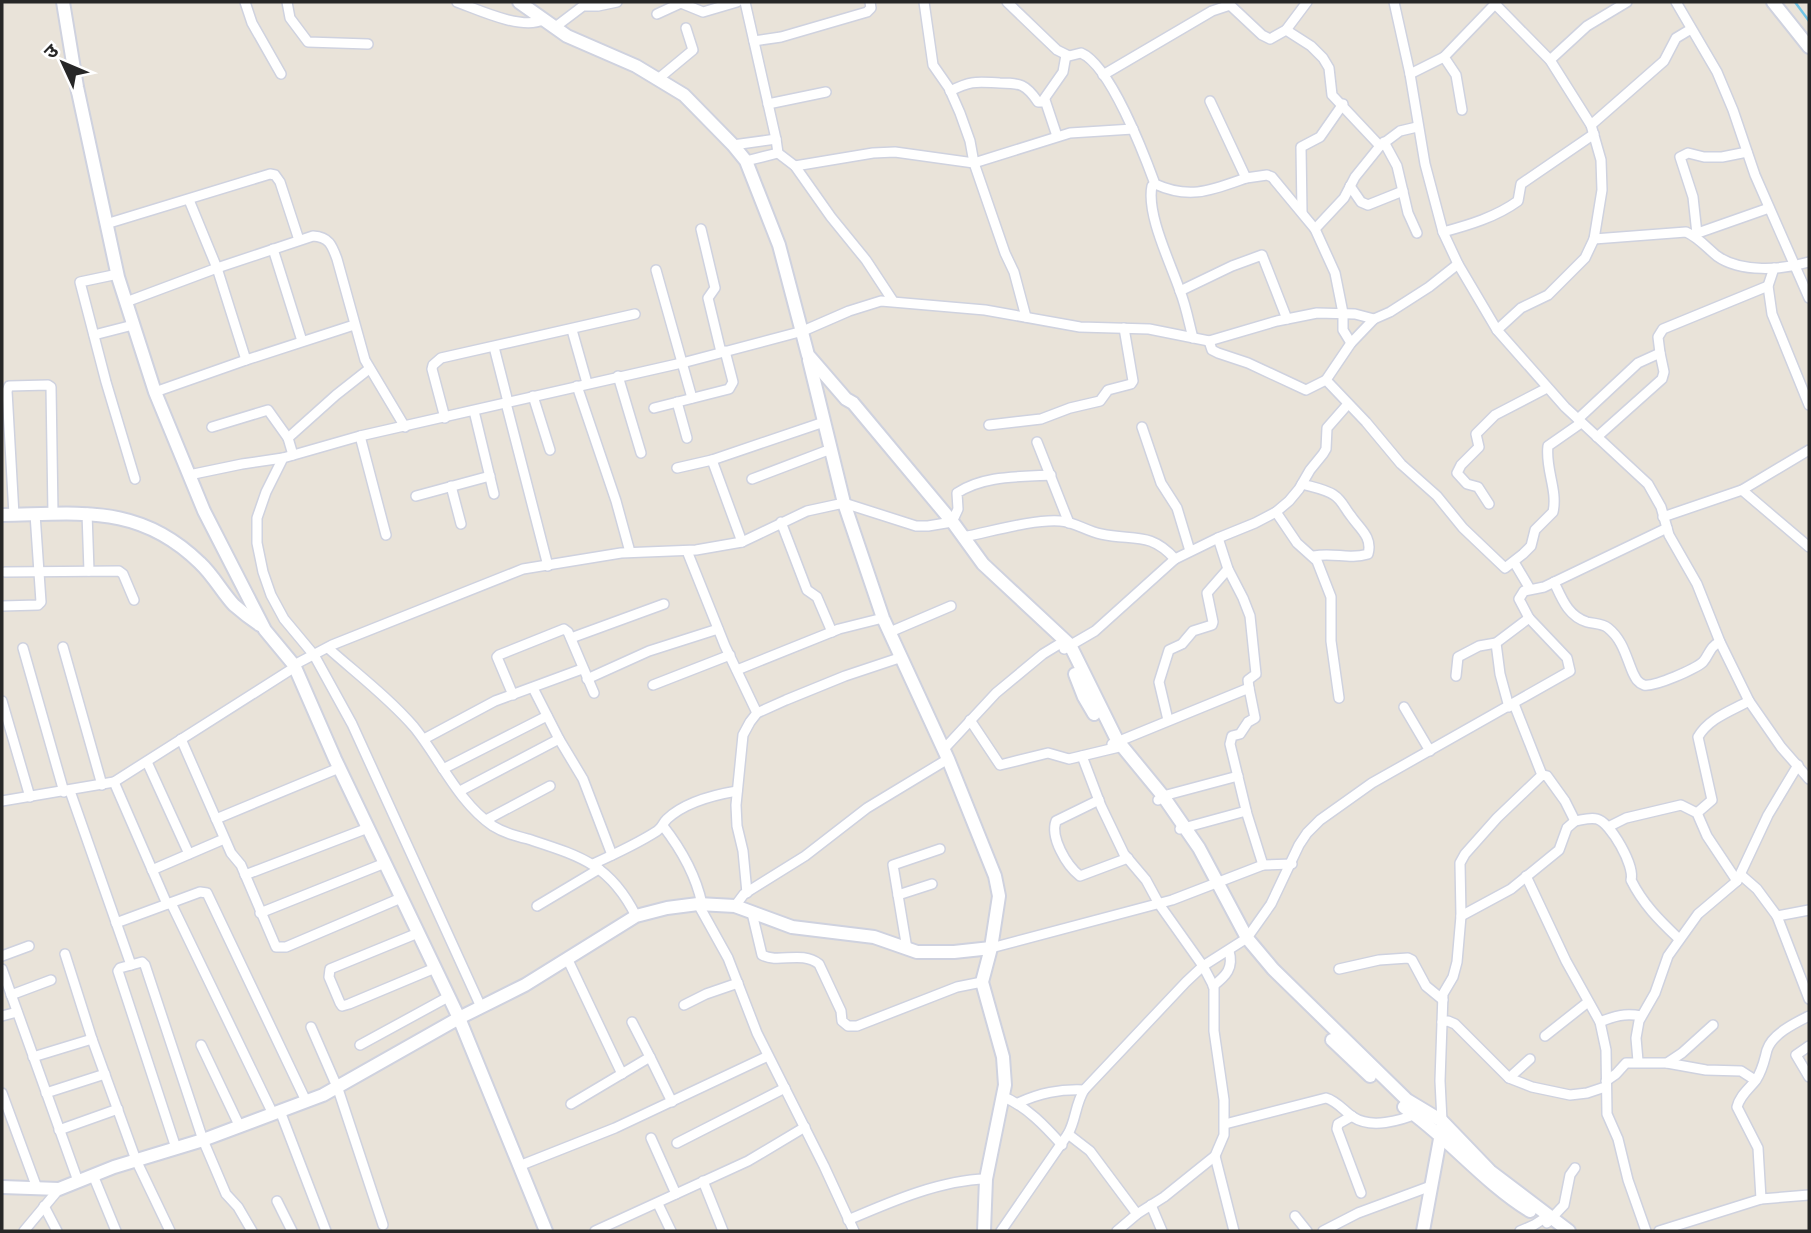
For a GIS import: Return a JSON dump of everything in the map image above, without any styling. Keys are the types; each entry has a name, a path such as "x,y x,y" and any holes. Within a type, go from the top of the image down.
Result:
{"street":[{"path":"63,2 77,87 106,224 133,325 155,392 204,511 265,630"},
{"path":"245,2 252,23 281,74"},
{"path":"287,2 290,18 308,42 368,44"},
{"path":"457,2 489,14 529,24 543,20"},
{"path":"519,2 554,28 636,66 684,95 746,161 779,245 803,331 844,503 883,618 946,754 995,876 999,896 991,948 982,982 1003,1057 1004,1097 986,1179 984,1231"},
{"path":"554,28 586,5 598,6 617,2"},
{"path":"657,15 681,3 703,12 737,2"},
{"path":"745,2 778,153 795,166 866,260 893,301"},
{"path":"754,41 781,37 867,12 871,8 870,2"},
{"path":"924,2 933,65 950,91 970,141 974,163 1004,253 1014,272 1026,317"},
{"path":"1007,2 1057,50 1066,55 1085,55 1103,75 1139,139 1155,184 1170,191 1204,193 1246,178 1266,175 1272,177 1315,229 1335,273 1343,313 1343,330 1351,343"},
{"path":"1103,75 1212,11 1230,5 1262,35 1270,39 1286,30 1307,2"},
{"path":"1394,2 1410,74 1417,127 1443,232 1458,264 1497,330 1547,388 1648,484 1661,507 1667,528 1697,584 1720,642 1749,702 1768,730 1809,779"},
{"path":"1550,60 1587,26 1627,2"},
{"path":"1676,2 1717,72 1769,208 1809,298"},
{"path":"1773,2 1809,47"},
{"path":"1410,74 1444,57 1497,3 1550,60 1593,130 1601,160 1602,190 1594,239 1577,268 1558,286 1541,300 1521,308 1497,330"},
{"path":"658,79 693,50 686,28"},
{"path":"1443,232 1489,218 1511,207 1518,201 1521,184 1593,130 1664,61 1676,38 1692,29"},
{"path":"1286,30 1311,46 1323,58 1329,68 1331,91 1382,144 1397,166 1417,233"},
{"path":"950,91 981,80 1017,83 1029,89 1038,102 1045,100 1063,72 1066,55"},
{"path":"1444,57 1456,75 1462,110"},
{"path":"768,104 826,92"},
{"path":"1045,100 1057,136"},
{"path":"1210,100 1246,178"},
{"path":"1302,212 1301,147 1320,136 1343,104"},
{"path":"1315,229 1344,198 1382,144 1400,131 1417,127"},
{"path":"795,166 895,152 974,163 1070,133 1133,129"},
{"path":"733,145 776,139"},
{"path":"1747,152 1722,157 1704,157 1688,153 1680,157 1693,197 1695,234 1726,262 1774,268 1809,262"},
{"path":"746,161 778,153"},
{"path":"106,224 275,175 280,182 299,240"},
{"path":"1155,184 1150,191 1154,212 1194,338"},
{"path":"1350,186 1361,202 1368,205 1403,191"},
{"path":"189,200 217,268 246,360"},
{"path":"1594,239 1670,232 1695,234 1769,208"},
{"path":"654,408 732,386 708,298 715,288 701,229"},
{"path":"126,302 299,240 313,236 322,237 332,246 369,369 405,427"},
{"path":"273,249 302,341"},
{"path":"1180,291 1262,255 1287,319"},
{"path":"1209,341 1212,350 1248,363 1306,390 1326,380 1351,343 1374,319 1429,287 1458,264"},
{"path":"1774,268 1768,286 1772,314 1809,405"},
{"path":"656,270 692,398"},
{"path":"118,274 80,282 135,479"},
{"path":"1597,437 1662,379 1664,372 1658,337 1663,329 1768,286"},
{"path":"189,475 288,457 360,436 682,363 803,331 868,305 893,301 965,307 1080,327 1168,332 1209,341 1317,313 1343,313 1374,319"},
{"path":"444,418 432,369 441,358 635,314"},
{"path":"94,335 133,325"},
{"path":"155,392 354,325"},
{"path":"989,425 1041,419 1100,401 1108,390 1131,384 1133,381 1124,328"},
{"path":"572,330 582,384 630,552"},
{"path":"494,347 548,566"},
{"path":"1326,380 1401,464 1437,496 1463,528 1500,566 1508,567 1531,546 1535,530 1553,512 1554,491 1547,461 1548,446 1579,421 1638,363 1660,353"},
{"path":"808,355 846,399 853,402 949,522 986,576 1065,645"},
{"path":"288,438 328,401 369,369"},
{"path":"618,376 641,453"},
{"path":"53,513 51,387 9,386 8,515 88,513 131,519 179,544 201,564 236,606 265,630 294,666 339,768 459,1018 546,1231"},
{"path":"1489,504 1478,487 1467,484 1457,473 1461,465 1479,447 1476,434 1495,415 1547,388"},
{"path":"533,396 550,450"},
{"path":"677,402 687,438"},
{"path":"735,906 747,892 805,856 946,754 970,720 1021,671 1095,631 1175,559 1276,512 1289,501 1326,449 1327,428 1348,404"},
{"path":"212,427 268,410 288,438 288,457 266,492 257,518 257,543 263,572 284,619 314,655 352,724 481,1007"},
{"path":"474,411 494,494"},
{"path":"677,468 712,460 824,422"},
{"path":"1142,427 1161,483 1177,508 1190,551"},
{"path":"360,436 386,535"},
{"path":"1037,442 1069,523"},
{"path":"752,479 831,449"},
{"path":"1663,517 1742,490 1809,450"},
{"path":"712,460 743,542"},
{"path":"2,801 114,782 294,666 327,648 523,569 630,552 687,551 743,542 807,511 844,503 923,527 949,522 957,514 957,493 960,490 987,480 1051,475"},
{"path":"416,496 490,476"},
{"path":"1302,484 1331,492 1339,499 1352,519 1363,529 1370,548 1368,554 1362,556 1350,557 1336,553 1314,556"},
{"path":"451,486 461,524"},
{"path":"1742,490 1809,547"},
{"path":"1276,512 1297,543 1314,556 1320,565 1331,597 1331,640 1339,698"},
{"path":"88,513 89,571"},
{"path":"2,606 40,604 35,514"},
{"path":"781,522 807,590 817,597 832,632"},
{"path":"949,522 983,564 1065,645 1116,745 1181,828 1244,940 1501,1192 1549,1222 1569,1231"},
{"path":"963,537 1045,522 1069,523 1099,534 1155,541 1164,546 1175,559"},
{"path":"1001,1231 1069,1134 1075,1120 1076,1105 1084,1090 1110,1060 1203,967 1244,940 1271,904 1299,845 1320,820 1372,783 1570,671 1567,658 1530,618 1519,599 1524,591 1554,582 1667,528"},
{"path":"1218,538 1228,569 1250,616 1256,674 1248,680 1255,718 1248,722 1240,734 1230,739 1246,811 1263,864"},
{"path":"687,551 718,629 757,713"},
{"path":"1514,562 1530,589"},
{"path":"1168,720 1159,682 1169,650 1182,644 1193,631 1212,625 1207,593 1228,569"},
{"path":"5,572 121,572 134,600"},
{"path":"1554,582 1573,614 1581,620 1608,628 1625,649 1635,678 1642,684 1661,682 1693,669 1703,661 1710,649 1720,642"},
{"path":"570,638 664,604"},
{"path":"890,632 951,606"},
{"path":"737,670 832,632 883,618"},
{"path":"1456,676 1458,657 1479,646 1496,643 1530,618"},
{"path":"513,695 497,657 564,629 568,631 594,693"},
{"path":"587,679 649,651 718,629"},
{"path":"1496,643 1500,674 1542,775 1552,782 1575,821"},
{"path":"63,647 102,785"},
{"path":"23,648 67,792 131,965"},
{"path":"327,648 390,704 424,739 443,769 486,820 508,834 596,866 624,894 636,916"},
{"path":"653,685 730,655"},
{"path":"747,892 743,851 737,826 737,791 743,735 757,713 845,676 902,657"},
{"path":"424,739 495,701 582,669"},
{"path":"533,688 583,779 612,855"},
{"path":"970,720 1000,765 1048,753 1069,759 1116,745 1168,720 1249,688"},
{"path":"2,701 30,797"},
{"path":"1698,813 1713,800 1698,737 1706,725 1749,702"},
{"path":"1404,707 1430,751"},
{"path":"443,769 547,716"},
{"path":"181,739 224,839 241,865 274,945 280,947 401,898"},
{"path":"460,791 559,739"},
{"path":"1082,756 1099,800 1128,858 1146,880 1213,986 1214,1031 1225,1124 1222,1144 1215,1156 1117,1231"},
{"path":"147,762 189,854"},
{"path":"1638,1062 1636,1038 1641,1016 1655,993 1663,965 1678,938 1705,907 1739,878 1768,815 1798,765"},
{"path":"216,819 339,768"},
{"path":"1423,1231 1441,1135 1440,1081 1444,990 1453,977 1457,962 1462,858 1497,818 1542,775"},
{"path":"1160,798 1238,776"},
{"path":"114,782 152,870 277,1113 326,1231"},
{"path":"486,820 550,786"},
{"path":"537,906 612,855 634,845 663,826 665,820 697,801 737,791"},
{"path":"1099,800 1054,823 1058,843 1069,864 1080,876 1128,858"},
{"path":"1609,826 1626,818 1675,805 1698,813 1707,836 1739,878 1757,889 1777,916 1809,999"},
{"path":"1181,828 1246,811"},
{"path":"1461,916 1489,903 1559,850 1567,828 1575,821 1598,819 1609,826 1626,856 1632,870 1632,883 1644,904 1678,938"},
{"path":"663,826 689,867 697,885 700,904 728,958 768,1056 805,1127 853,1231"},
{"path":"244,875 368,828"},
{"path":"152,870 224,839"},
{"path":"907,949 893,865 940,849"},
{"path":"260,913 385,863"},
{"path":"2,1186 59,1189 136,1160 240,1127 338,1088 459,1018 525,985 636,916 667,908 700,904 735,906 792,928 874,937 917,952 940,953 991,948 1159,904 1197,892 1263,864 1292,864"},
{"path":"1526,876 1600,1022 1606,1051 1607,1114 1618,1139 1628,1180 1646,1231"},
{"path":"898,895 932,884"},
{"path":"116,923 204,891 210,897 306,1101"},
{"path":"1777,916 1809,909"},
{"path":"752,913 762,955 769,958 801,957 819,964 837,1002 842,1021 848,1026 857,1026 957,987 982,982"},
{"path":"418,933 330,969 328,976 340,1003 345,1006 435,968"},
{"path":"2,956 29,946"},
{"path":"1213,986 1226,976 1230,969 1229,951"},
{"path":"65,954 92,1039 136,1160 168,1228 155,1231"},
{"path":"567,958 622,1074"},
{"path":"1339,969 1379,960 1408,958 1412,960 1426,986 1444,1000"},
{"path":"176,1148 117,971 142,962 203,1140 226,1194 238,1207 252,1231"},
{"path":"2,969 78,1181"},
{"path":"11,995 51,981"},
{"path":"684,1005 738,983"},
{"path":"360,1045 448,997"},
{"path":"1545,1036 1588,1002"},
{"path":"2,1016 17,1012"},
{"path":"1600,1022 1616,1016 1641,1016"},
{"path":"1761,1199 1758,1148 1737,1107 1766,1060 1769,1045 1782,1032 1809,1016"},
{"path":"632,1021 672,1102"},
{"path":"1442,1022 1455,1024 1509,1078 1532,1087 1570,1094 1587,1093 1606,1084 1626,1063 1638,1062 1741,1071 1755,1080"},
{"path":"1667,1063 1713,1025"},
{"path":"311,1027 338,1088 383,1225"},
{"path":"33,1057 92,1039"},
{"path":"201,1045 240,1127"},
{"path":"1809,1046 1796,1055 1809,1077"},
{"path":"519,1166 615,1128 768,1056"},
{"path":"571,1104 650,1057"},
{"path":"1509,1078 1530,1059"},
{"path":"46,1093 105,1074"},
{"path":"677,1143 785,1088"},
{"path":"1018,1103 1040,1093 1066,1089 1084,1090"},
{"path":"2,1093 37,1188"},
{"path":"1004,1097 1018,1103 1062,1145"},
{"path":"1225,1124 1326,1098 1360,1121 1373,1123 1389,1122 1419,1112 1442,1121 1490,1171 1549,1222"},
{"path":"59,1130 118,1109"},
{"path":"1352,1116 1338,1124 1338,1129 1361,1193"},
{"path":"595,1231 748,1161 805,1127"},
{"path":"1069,1134 1090,1151 1136,1214"},
{"path":"651,1138 676,1194"},
{"path":"1215,1156 1234,1231"},
{"path":"1525,1230 1549,1222 1564,1205 1570,1175 1575,1168"},
{"path":"93,1175 116,1231"},
{"path":"848,1220 901,1198 971,1179 986,1179"},
{"path":"703,1181 723,1231"},
{"path":"1323,1231 1358,1213 1431,1186"},
{"path":"24,1231 59,1189"},
{"path":"1659,1231 1761,1199 1809,1195"},
{"path":"277,1201 292,1231"},
{"path":"658,1204 671,1231"},
{"path":"1151,1205 1162,1231"},
{"path":"44,1206 57,1231"},
{"path":"1295,1216 1307,1231"}],"waterway":[{"path":"1795,2 1809,21"}]}
